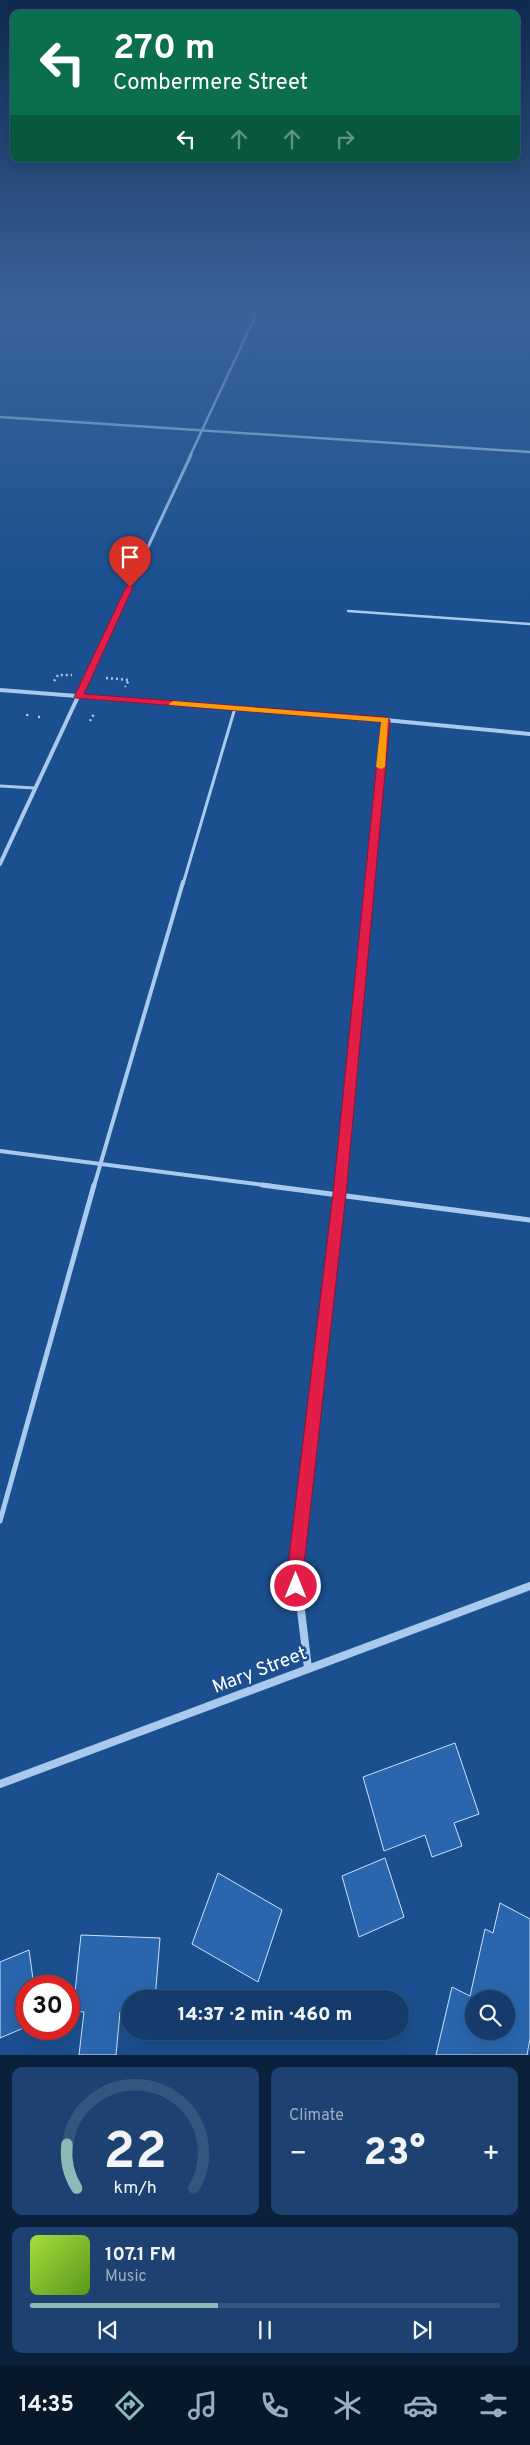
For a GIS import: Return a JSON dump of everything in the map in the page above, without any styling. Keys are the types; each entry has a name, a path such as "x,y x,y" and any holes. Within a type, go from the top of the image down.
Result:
{"street":[{"path":"0,864 215,402"},
{"path":"0,417 530,452"},
{"path":"0,690 385,720 530,734"},
{"path":"308,1668 295,1574 339,1194 385,720"},
{"name":"Mary Street","path":"0,1784 530,1586"}],"lane":[{"path":"348,611 530,624"},
{"path":"0,1522 100,1163 235,708"},
{"path":"0,786 34,788"},
{"path":"0,1151 530,1220"}],"path":[{"path":"58,675 73,675"},
{"path":"106,678 129,680"},
{"path":"90,721 94,714"},
{"path":"38,716 43,717"}],"building":[{"path":"455,1743 479,1814 454,1823 462,1846 432,1857 425,1835 384,1851 363,1777"},
{"path":"385,1858 404,1917 359,1937 342,1876"},
{"path":"218,1873 282,1910 258,1982 192,1944"},
{"path":"500,1903 530,1919 530,2039 527,2055 436,2055 452,1987 465,1994 465,2040 515,2040 515,1990 471,1990 485,1929 493,1933"},
{"path":"81,1935 160,1938 156,1990 121,1990 121,2012 116,2055 79,2055 84,2012 80,2012 80,1975 77,1975"},
{"path":"29,1950 32,1975 15,1975 15,2032 0,2038 0,1962"}],"slow traffic":[{"path":"173,704 385,720 381,767"}],"route":[{"path":"130,587 78,697 385,720 339,1194 295,1574 296,1586"}]}
